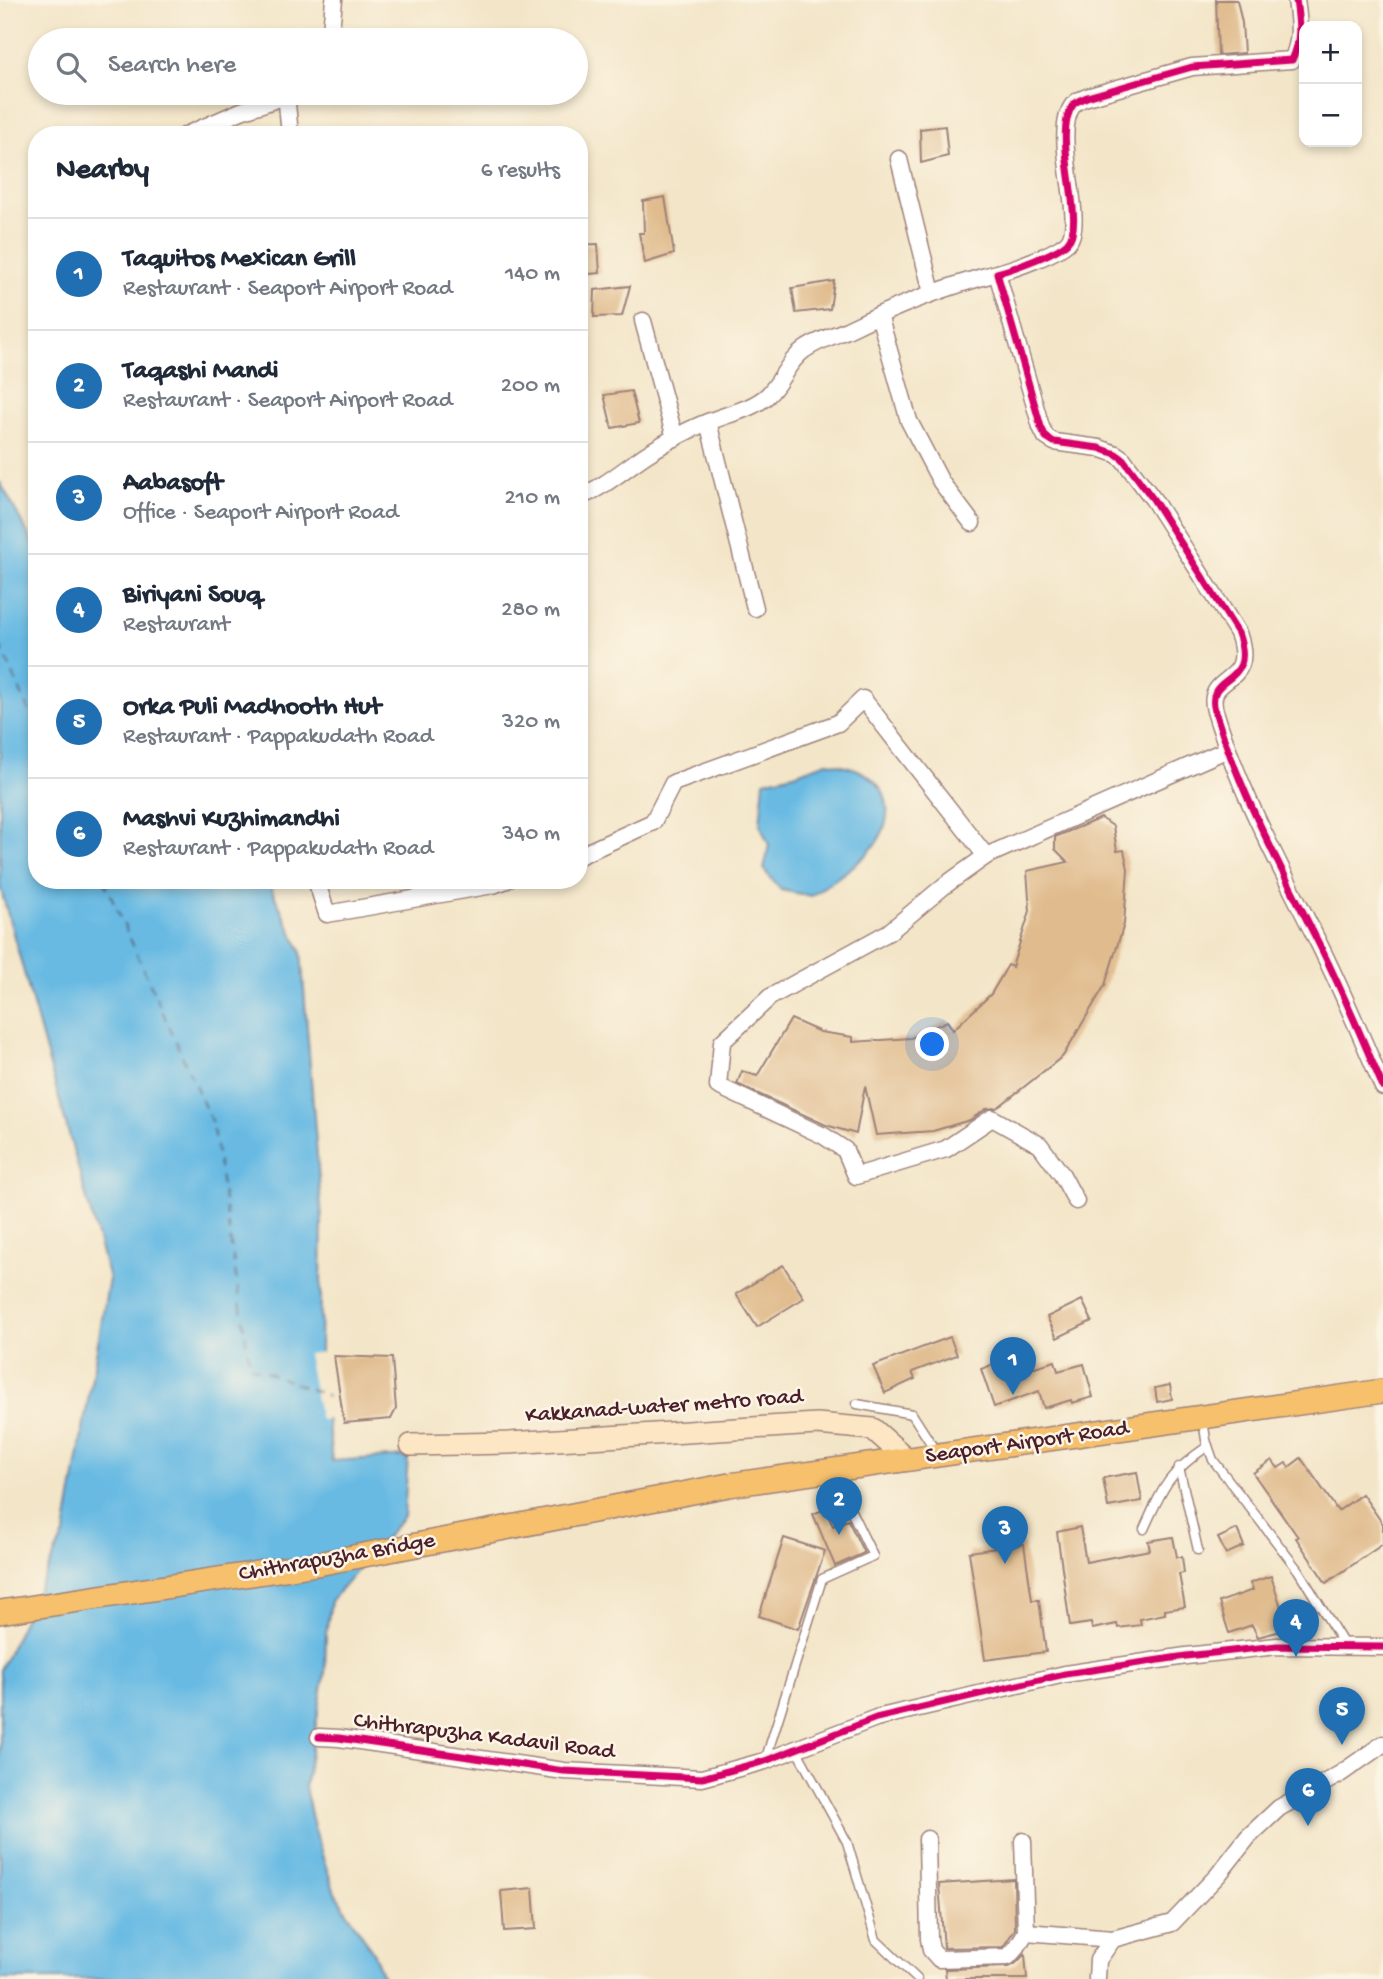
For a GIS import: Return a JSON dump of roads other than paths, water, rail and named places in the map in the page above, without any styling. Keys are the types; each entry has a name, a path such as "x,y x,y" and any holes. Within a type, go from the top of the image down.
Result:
{"main road":[{"name":"Seaport Airport Road","path":"672,1496 729,1485 1383,1391"},
{"name":"Chithrapuzha Bridge","path":"0,1612 317,1564 672,1496"}],"street":[{"path":"331,28 334,0"},
{"path":"588,493 675,438 766,397 789,364 804,350 932,292 997,273 1068,243 1074,232 1066,157 1067,117 1074,103 1192,67 1292,60 1299,45 1300,27 1296,0"},
{"path":"207,126 257,105"},
{"path":"287,105 289,126"},
{"path":"899,159 932,292"},
{"path":"997,273 1046,437 1054,442 1099,448 1123,459 1153,499 1238,633 1244,662 1237,673 1221,684 1214,695 1214,707 1259,828 1316,937 1383,1087"},
{"path":"878,315 909,421 942,482 972,523"},
{"path":"643,321 675,438"},
{"path":"708,422 755,608"},
{"path":"588,852 653,822 673,783 838,723 863,699 986,856"},
{"path":"1076,1201 1062,1175 1040,1145 992,1118 946,1149 856,1176 845,1150 824,1136 718,1086 722,1042 770,997 889,932 944,886 986,856 1228,749"},
{"path":"319,889 327,914 470,889"},
{"name":"Kakkanad-water metro road","path":"411,1446 509,1443 817,1424 873,1429 908,1460"},
{"name":"Chithrapuzha Kadavil Road","path":"319,1737 564,1771 702,1778 765,1760 876,1718 1065,1674 1277,1646 1383,1647"},
{"path":"1026,1932 1113,1939 1172,1923 1219,1875 1248,1837 1279,1808 1340,1774 1383,1744"},
{"path":"927,1839 929,1940 931,1950 939,1959 1008,1957 1017,1947 1026,1932 1023,1841"},
{"path":"1097,1979 1098,1960 1113,1939"}],"lane":[{"path":"857,1404 912,1414 939,1455"},
{"path":"1203,1418 1208,1446 1217,1465 1298,1570 1345,1646"},
{"path":"1144,1529 1164,1486 1179,1467 1208,1446"},
{"path":"1179,1467 1198,1550"},
{"path":"765,1760 822,1578 873,1556 831,1471"},
{"path":"796,1749 848,1842 876,1940 916,1979"}],"water":[{"path":"0,482 28,533 28,889 271,889 301,951 322,1219 320,1352 332,1461 408,1456 404,1516 331,1601 326,1633 325,1673 305,1787 316,1837 335,1893 373,1952 384,1979 0,1979 0,1670 65,1533 109,1279 0,886"},
{"path":"827,762 858,770 880,787 887,809 882,832 861,860 811,896 781,890 764,870 769,845 760,824 764,781"}],"place":[{"name":"Taquitos Mexican Grill","path":"1013,1395"},
{"name":"Taqashi Mandi","path":"839,1535"},
{"name":"Aabasoft","path":"1005,1564"},
{"name":"Biriyani Souq","path":"1296,1657"},
{"name":"Orka Puli Madhooth Hut","path":"1342,1745"},
{"name":"Mashvi Kuzhimandhi","path":"1308,1826"}]}
